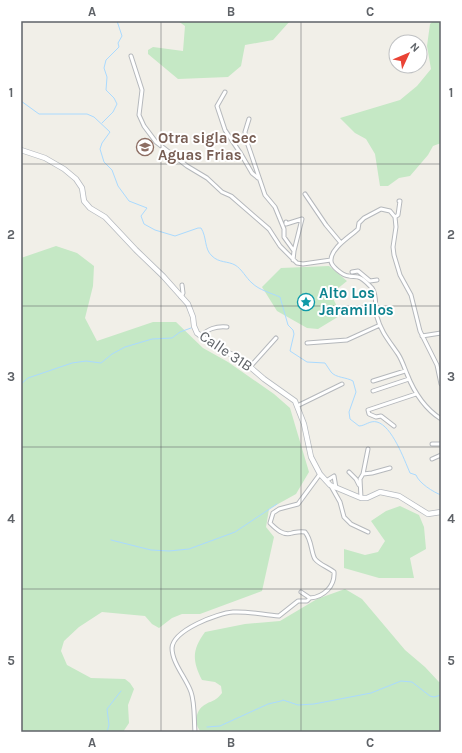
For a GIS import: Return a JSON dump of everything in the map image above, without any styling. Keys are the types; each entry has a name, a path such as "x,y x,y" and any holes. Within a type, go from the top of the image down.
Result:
{"street":[{"path":"131,56 142,90 139,115 146,130 156,142 187,166 207,178 222,192 231,196 269,229 276,242 293,260 300,264 331,260"},
{"path":"225,92 217,106 225,130 252,173 259,179"},
{"path":"249,119 245,132 246,139 259,179 265,195 275,208 284,229 284,237 294,251"},
{"name":"Calle 31B","path":"21,150 45,158 64,169 76,179 82,188 84,201 90,208 105,217 163,276 189,307 193,317 194,326 200,336 212,345 234,355 295,401 304,424 311,457 320,474 334,487 361,498"},
{"path":"305,194 326,225 341,243"},
{"path":"395,217 398,215 399,200"},
{"path":"441,381 435,361 422,336 411,295 400,275 394,255 393,246 396,227 395,217 390,211 379,210 362,219 359,223 358,229 334,251 331,260 343,274 357,276 366,282 370,287 375,295 375,309 380,325 399,355 416,394 441,419"},
{"path":"286,222 286,224 302,219 293,260"},
{"path":"352,272 358,271 370,281 377,280"},
{"path":"181,297 183,294 182,284"},
{"path":"307,343 348,340 380,325"},
{"path":"200,336 209,329 217,326 227,327"},
{"path":"422,336 441,333"},
{"path":"250,367 276,338"},
{"path":"373,381 405,371"},
{"path":"373,391 409,378"},
{"path":"297,406 342,384"},
{"path":"394,426 381,416 376,417 369,414 368,410 416,394"},
{"path":"432,444 441,444"},
{"path":"368,449 363,474 360,479 361,498 367,498 377,492 384,492 399,496 428,514 441,512"},
{"path":"432,459 441,455"},
{"path":"363,474 390,468"},
{"path":"349,472 356,479 360,487"},
{"path":"195,732 192,693 173,656 172,646 187,629 206,620 232,612 279,616 298,601 307,601 310,598 315,598 325,593 328,590 334,578 334,572 316,561 313,557 310,543 305,532 301,531 284,534 278,531 270,522 273,513 279,509 298,504 320,474"},
{"path":"326,481 334,476 334,487 344,517 351,524 368,532"},
{"path":"301,592 310,598"}],"green space":[{"path":"178,21 290,21 273,40 245,45 241,66 228,77 178,79 148,54 148,50 153,47 183,51 185,26"},
{"path":"433,21 441,21 441,143 433,146 428,155 410,176 399,178 388,186 380,186 375,154 366,139 355,133 340,118 400,100 417,86 431,69 428,52 430,24"},
{"path":"56,246 77,253 94,266 93,286 85,318 97,341 153,322 176,322 203,348 228,362 274,394 290,408 309,472 296,494 269,509 266,527 274,537 262,591 200,614 182,614 172,618 159,628 152,624 145,616 102,612 79,627 64,641 61,651 67,665 91,678 125,679 134,689 128,705 129,723 123,732 21,732 21,258"},
{"path":"329,266 347,281 331,294 341,315 318,329 307,328 277,311 262,287 281,268"},
{"path":"400,506 419,515 424,527 426,549 410,558 414,578 379,578 344,568 344,549 365,555 378,552 385,541 371,521 386,511"},
{"path":"345,589 362,599 405,650 425,667 439,682 441,682 441,732 201,732 196,722 198,712 203,706 215,700 222,693 221,686 215,682 202,680 196,667 196,650 205,632 245,624 280,621 317,599"}],"waterway":[{"path":"102,123 113,112 117,104 114,98 106,90 107,77 104,68 106,60 119,47 118,43 122,36 117,21"},
{"path":"21,101 39,114 87,114 94,117 110,132 102,143 100,149 104,162 112,170 118,186 129,201 147,208 141,216 144,224 155,230 175,236 201,228 209,253 212,256 218,260 235,265 255,285 280,297 288,325 293,330 294,334 290,351 307,362 325,363 333,374 353,381 356,392 349,412 350,419 359,426 370,422 377,422 388,430 397,444 410,473 416,475 427,487 441,495"},
{"path":"21,384 28,378 72,363 86,361 101,363 112,354 125,347 152,339 172,338 180,332 191,328"},
{"path":"111,540 151,550 169,551 189,549 235,532 277,504"},
{"path":"207,727 220,726 268,704 283,700 298,705 314,704 371,693 401,681 412,682 430,696 434,697 441,695"},
{"path":"107,732 109,725 107,709 121,691"}],"place":[{"name":"Otra sigla Sec Aguas Frias","path":"145,147"},
{"name":"Alto Los Jaramillos","path":"306,302"}]}
